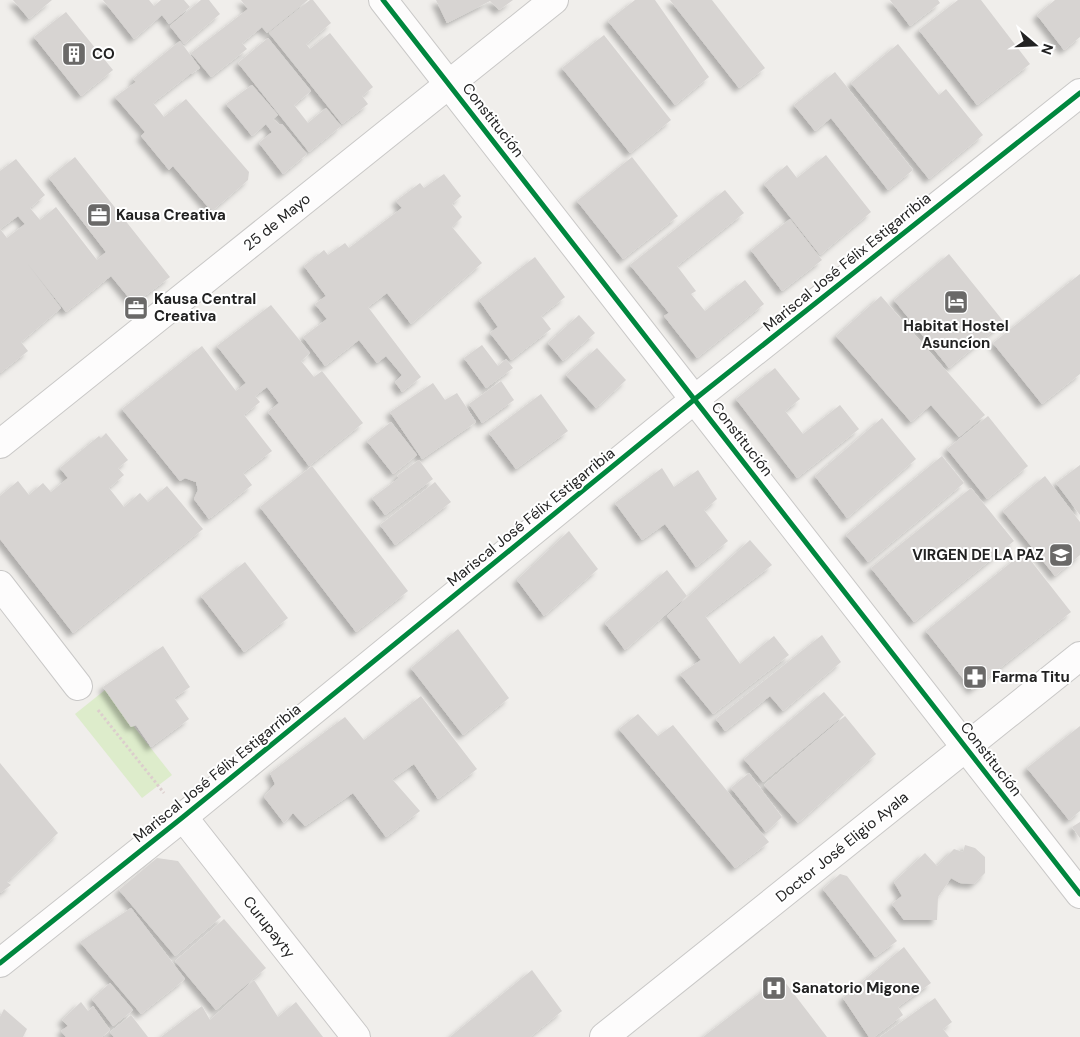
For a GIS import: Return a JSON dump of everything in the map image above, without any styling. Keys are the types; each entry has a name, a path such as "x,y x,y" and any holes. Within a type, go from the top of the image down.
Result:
{"street":[{"name":"Constitución","path":"383,0 1080,894"},
{"name":"25 de Mayo","path":"0,444 554,0"},
{"name":"Mariscal José Félix Estigarribia","path":"0,963 183,817 695,399 1080,93"},
{"path":"0,584 78,686"},
{"name":"Doctor José Eligio Ayala","path":"604,1037 1080,656"},
{"name":"Curupayty","path":"183,817 356,1037"}],"path":[{"path":"78,686 183,817"}],"green space":[{"path":"105,690 172,775 142,798 75,714"}],"building":[{"path":"13,0 52,0 29,19"},
{"path":"103,0 149,0 154,6 161,0 184,0 190,7 169,24 162,15 134,39"},
{"path":"201,0 209,0 220,14 184,44 170,26"},
{"path":"241,0 308,0 267,33 262,27 242,43 247,49 211,77 191,53 248,9"},
{"path":"310,0 313,0 331,23 306,44 310,49 330,33 373,87 362,96 368,104 342,124 269,33"},
{"path":"436,0 513,0 499,10 490,1 447,23"},
{"path":"635,0 655,0 709,77 675,105 608,21"},
{"path":"670,0 712,0 765,68 739,88"},
{"path":"890,0 938,0 940,3 910,26"},
{"path":"958,0 981,0 1030,64 977,105 919,30"},
{"path":"1055,0 1080,0 1080,37 1064,50 1037,15"},
{"name":"CO","path":"66,12 113,70 81,96 34,37"},
{"path":"604,35 671,120 630,153 562,68"},
{"path":"268,38 311,91 294,105 308,123 326,108 341,126 309,152 238,63"},
{"path":"180,41 200,68 153,103 164,117 186,99 249,172 248,180 213,210 208,207 173,166 169,170 141,136 145,132 115,97 136,82 133,79"},
{"path":"898,44 939,95 946,89 983,135 929,179 851,83"},
{"path":"835,72 913,170 888,190 831,118 815,131 794,105"},
{"path":"252,85 278,115 273,119 280,125 282,124 307,154 283,174 259,143 272,132 266,124 252,136 226,104"},
{"path":"826,155 871,212 820,255 764,184 787,165 797,178"},
{"path":"75,157 170,277 134,304 111,276 66,312 27,263 61,308 21,342 28,351 0,373 0,229 0,171 16,159 45,195 30,208 40,220 56,207 97,260 106,252 49,178","holes":["18,216 25,224 7,238 0,229"]},
{"path":"632,157 678,216 623,259 577,201"},
{"path":"444,174 461,196 452,204 462,217 452,227 482,263 411,324 387,293 368,307 421,377 402,392 395,382 402,375 386,356 377,363 359,340 325,366 303,337 327,319 315,304 326,296 304,266 324,250 328,255 345,243 349,248 402,208 396,201 420,183 424,188"},
{"path":"725,190 744,213 677,266 696,291 691,294 705,311 745,280 764,304 697,358 664,316 669,313 630,265"},
{"path":"790,219 822,260 782,291 751,250"},
{"path":"949,254 1004,322 949,368 894,300"},
{"path":"535,257 565,297 541,316 551,329 511,360 490,333 498,327 479,300"},
{"path":"1080,274 1080,374 1042,404 993,343"},
{"path":"881,296 985,415 959,437 931,405 911,422 836,336"},
{"path":"271,305 310,353 301,361 314,377 322,371 363,423 309,466 268,412 279,403 267,387 255,396 260,402 244,415 272,451 243,473 252,485 209,519 194,499 198,490 196,482 185,478 180,481 122,409 202,346 236,391 246,383 217,346"},
{"path":"579,315 595,333 563,361 548,343"},
{"path":"482,345 498,366 506,359 513,368 486,388 464,358"},
{"path":"597,348 626,380 596,408 566,375"},
{"path":"775,368 800,399 785,411 803,434 840,405 859,429 797,478 736,399"},
{"path":"501,381 514,400 482,423 469,404"},
{"path":"433,383 445,400 457,393 476,422 422,459 390,412"},
{"path":"541,394 568,431 516,469 489,433"},
{"path":"988,416 1028,466 987,499 947,449"},
{"path":"882,418 916,459 847,518 815,476"},
{"path":"391,422 417,455 393,474 367,441"},
{"path":"106,433 128,460 118,468 124,475 109,488 124,507 140,493 148,502 167,486 203,529 73,633 0,539 0,496 18,481 29,495 43,483 51,492 68,478 60,468 99,436 101,438"},
{"path":"942,456 964,483 868,562 846,535"},
{"path":"419,460 433,479 385,515 372,498"},
{"path":"1080,465 1080,515 1056,483"},
{"path":"312,466 408,591 356,632 260,507"},
{"path":"662,468 674,487 698,470 717,499 704,510 728,541 696,567 665,524 642,540 615,503"},
{"path":"1045,476 1080,522 1080,555 1055,576 1003,511"},
{"path":"435,482 451,502 395,545 380,525"},
{"path":"971,488 1014,541 914,622 871,568"},
{"path":"569,531 598,569 544,616 517,580"},
{"path":"750,540 772,565 705,616 740,664 774,636 789,655 713,714 680,674 701,660 667,616"},
{"path":"1024,552 1071,612 972,690 926,631"},
{"path":"245,562 288,618 244,652 201,596"},
{"path":"667,570 687,596 625,650 605,623"},
{"path":"458,629 509,698 463,735 411,668"},
{"path":"822,635 841,662 783,711 770,696 725,731 716,719"},
{"path":"163,646 190,687 174,698 189,719 151,747 136,725 131,727 103,687"},
{"path":"824,692 844,715 763,782 744,759"},
{"path":"421,696 477,769 438,799 414,764 392,779 420,811 386,837 353,793 305,826 293,813 284,823 264,797 275,784 270,773 345,717 364,740"},
{"path":"638,714 658,736 673,725 769,842 735,868 619,729"},
{"path":"845,716 876,754 798,823 764,785"},
{"path":"1080,726 1080,811 1069,820 1027,768"},
{"path":"0,763 58,833 7,882 11,885 0,893"},
{"path":"749,773 782,817 766,832 731,788"},
{"path":"1080,822 1080,838 1072,827"},
{"path":"965,845 975,848 985,857 985,873 974,884 960,883 951,878 938,897 937,920 904,920 892,904 902,896 894,882 925,853 937,866 954,849 963,852"},
{"path":"157,858 178,861 221,917 175,956 119,890"},
{"path":"840,874 847,876 897,941 875,957 823,889"},
{"path":"131,908 185,979 141,1014 80,942"},
{"path":"224,919 266,968 216,1010 175,961"},
{"path":"904,947 931,983 898,1007 903,1015 874,1037 869,1037 843,998"},
{"path":"532,970 562,1011 530,1037 450,1037"},
{"name":"Sanatorio Migone","path":"781,977 827,1037 703,1037"},
{"path":"254,980 278,1017 296,1002 323,1037 161,1037 202,1006 210,1020"},
{"path":"110,983 133,1010 113,1026 92,999"},
{"path":"935,998 952,1022 943,1029 949,1037 880,1037"},
{"path":"81,1002 88,1011 93,1006 110,1030 102,1037 66,1037 61,1031 68,1026 62,1020"},
{"path":"4,1009 27,1029 23,1037 0,1037 0,1017"},
{"path":"131,1015 148,1037 114,1037 110,1032"}],"cycle path":[{"path":"383,0 1080,894"},
{"path":"0,963 183,817 695,399 1080,93"}],"place":[{"name":"CO","path":"74,54"},
{"name":"Kausa Creativa","path":"99,215"},
{"name":"Habitat Hostel Asuncíon","path":"956,302"},
{"name":"Kausa Central Creativa","path":"136,308"},
{"name":"VIRGEN DE LA PAZ","path":"1061,555"},
{"name":"Farma Titu","path":"975,677"},
{"name":"Sanatorio Migone","path":"774,988"}]}
